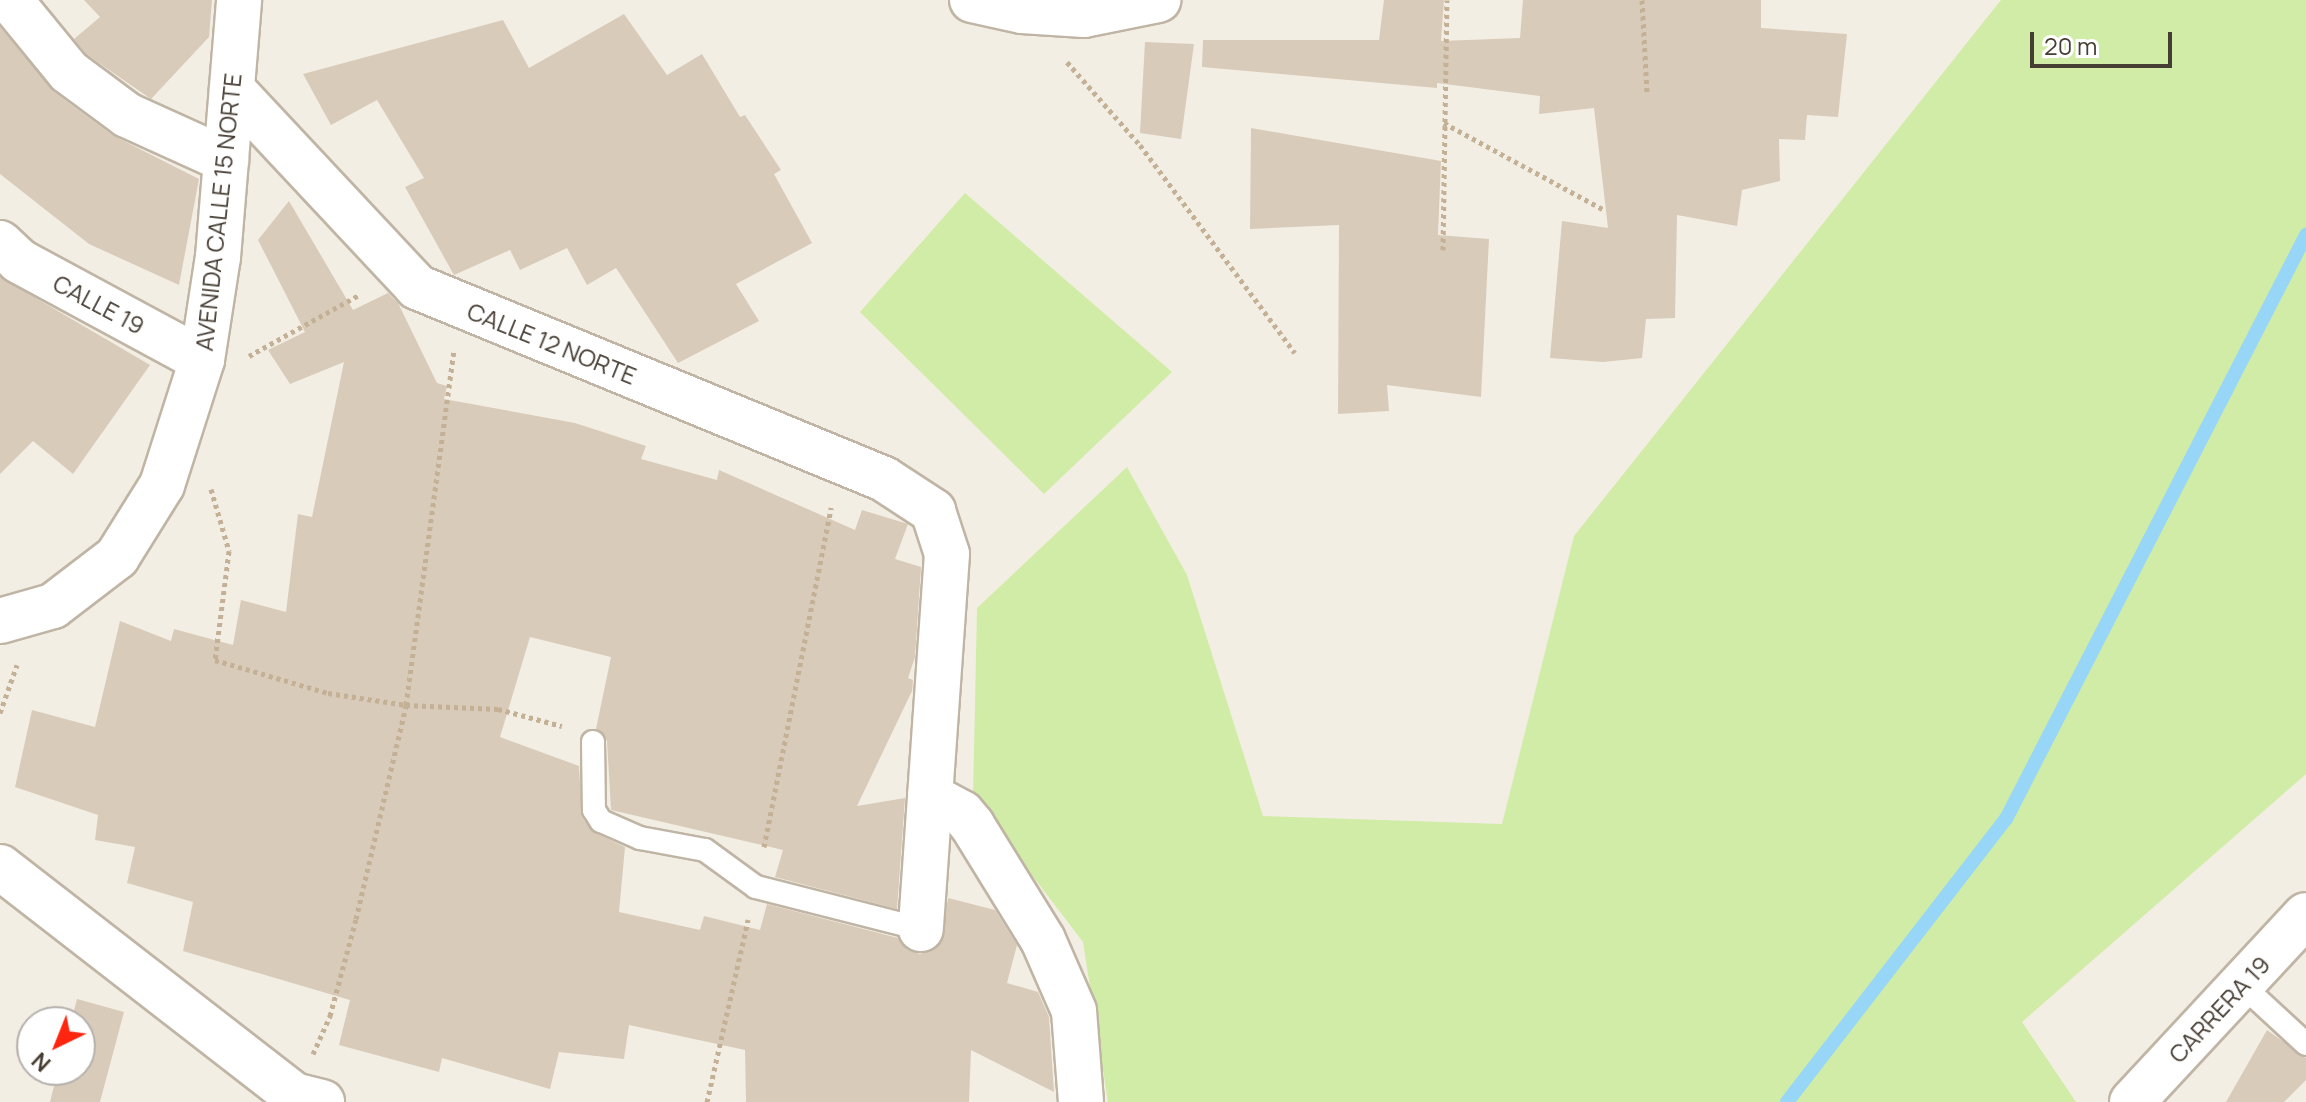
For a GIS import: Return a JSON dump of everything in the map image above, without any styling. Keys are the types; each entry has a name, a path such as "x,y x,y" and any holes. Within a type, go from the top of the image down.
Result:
{"street":[{"path":"10,0 69,72 115,106 226,160"},
{"name":"AVENIDA CALLE 15 NORTE","path":"2,617 53,606 117,557 162,485 198,374 226,160 239,0"},
{"path":"972,0 1022,11 1084,15 1158,0"},
{"name":"CALLE 12 NORTE","path":"232,89 417,287 884,479 933,511 947,554 930,796"},
{"name":"CALLE 19","path":"0,243 19,261 198,374"},
{"path":"921,929 930,796 962,813 972,825 1043,940 1074,1011 1081,1102"},
{"path":"0,867 308,1098"},
{"name":"CARRERA 19","path":"2132,1102 2306,915"}],"lane":[{"path":"593,742 594,810 601,821 640,838 705,850 756,887 921,929"},
{"path":"2242,985 2306,1044"}],"path":[{"path":"1443,250 1447,0"},
{"path":"1642,0 1647,93"},
{"path":"1022,11 1140,145 1295,353"},
{"path":"1444,123 1606,211"},
{"path":"198,374 402,271"},
{"path":"308,1098 406,705 460,305"},
{"path":"179,432 214,495 229,551 215,660 328,693 406,705 498,709 566,728 593,742"},
{"path":"707,1102 756,887 841,461"},
{"path":"0,713 18,661"}],"green space":[{"path":"2001,0 2306,0 2306,774 2022,1022 2076,1102 1108,1102 1083,942 973,798 977,608 1127,467 1187,575 1263,816 1502,824 1574,536"},
{"path":"965,193 1172,372 1044,494 860,312"}],"building":[{"path":"84,0 212,0 209,37 151,99 86,54 74,39 100,17"},
{"path":"1384,0 1444,0 1441,41 1520,38 1523,0 1761,0 1761,28 1847,34 1838,117 1807,115 1805,140 1779,139 1780,181 1742,190 1737,226 1677,215 1675,318 1646,319 1642,358 1603,362 1550,358 1562,221 1608,228 1594,108 1539,114 1540,96 1437,83 1437,88 1202,67 1203,40 1379,40"},
{"path":"624,14 667,75 702,54 740,117 745,115 781,170 774,174 812,243 736,284 759,321 678,363 616,268 587,285 567,248 520,270 510,250 454,275 405,187 424,178 377,100 331,125 303,74 503,20 529,68"},
{"path":"0,27 54,92 112,135 199,179 179,285 89,244 0,174"},
{"path":"1145,42 1194,44 1181,139 1140,133"},
{"path":"1251,128 1441,161 1438,235 1489,239 1481,397 1387,385 1389,411 1338,414 1339,225 1250,229"},
{"path":"289,201 353,310 388,293 398,303 437,383 447,386 444,399 575,423 646,446 641,459 717,480 719,470 855,530 862,510 908,524 895,559 921,567 915,657 908,678 913,680 912,691 857,806 905,798 897,909 775,877 783,850 611,810 607,741 596,729 611,657 530,637 500,737 579,766 582,818 595,833 625,847 619,912 700,930 704,916 760,930 767,904 898,938 906,949 920,954 942,942 948,898 995,910 1017,945 1007,983 1038,992 1049,1017 1054,1092 971,1050 969,1102 746,1102 745,1050 629,1025 624,1059 559,1052 550,1089 442,1058 439,1072 339,1045 350,1000 183,951 193,902 127,883 135,847 95,840 98,815 15,787 32,710 95,727 120,621 171,641 174,629 233,645 241,600 286,612 298,514 312,517 344,362 290,384 268,350 305,332 258,240"},
{"path":"0,277 150,365 73,474 33,441 0,474"},
{"path":"77,999 124,1012 100,1102 50,1102 54,1086 96,1086 96,1006 75,1006"},
{"path":"2267,1030 2306,1058 2306,1080 2284,1102 2226,1102"}],"waterway":[{"path":"1787,1102 2006,819 2306,235"}]}
